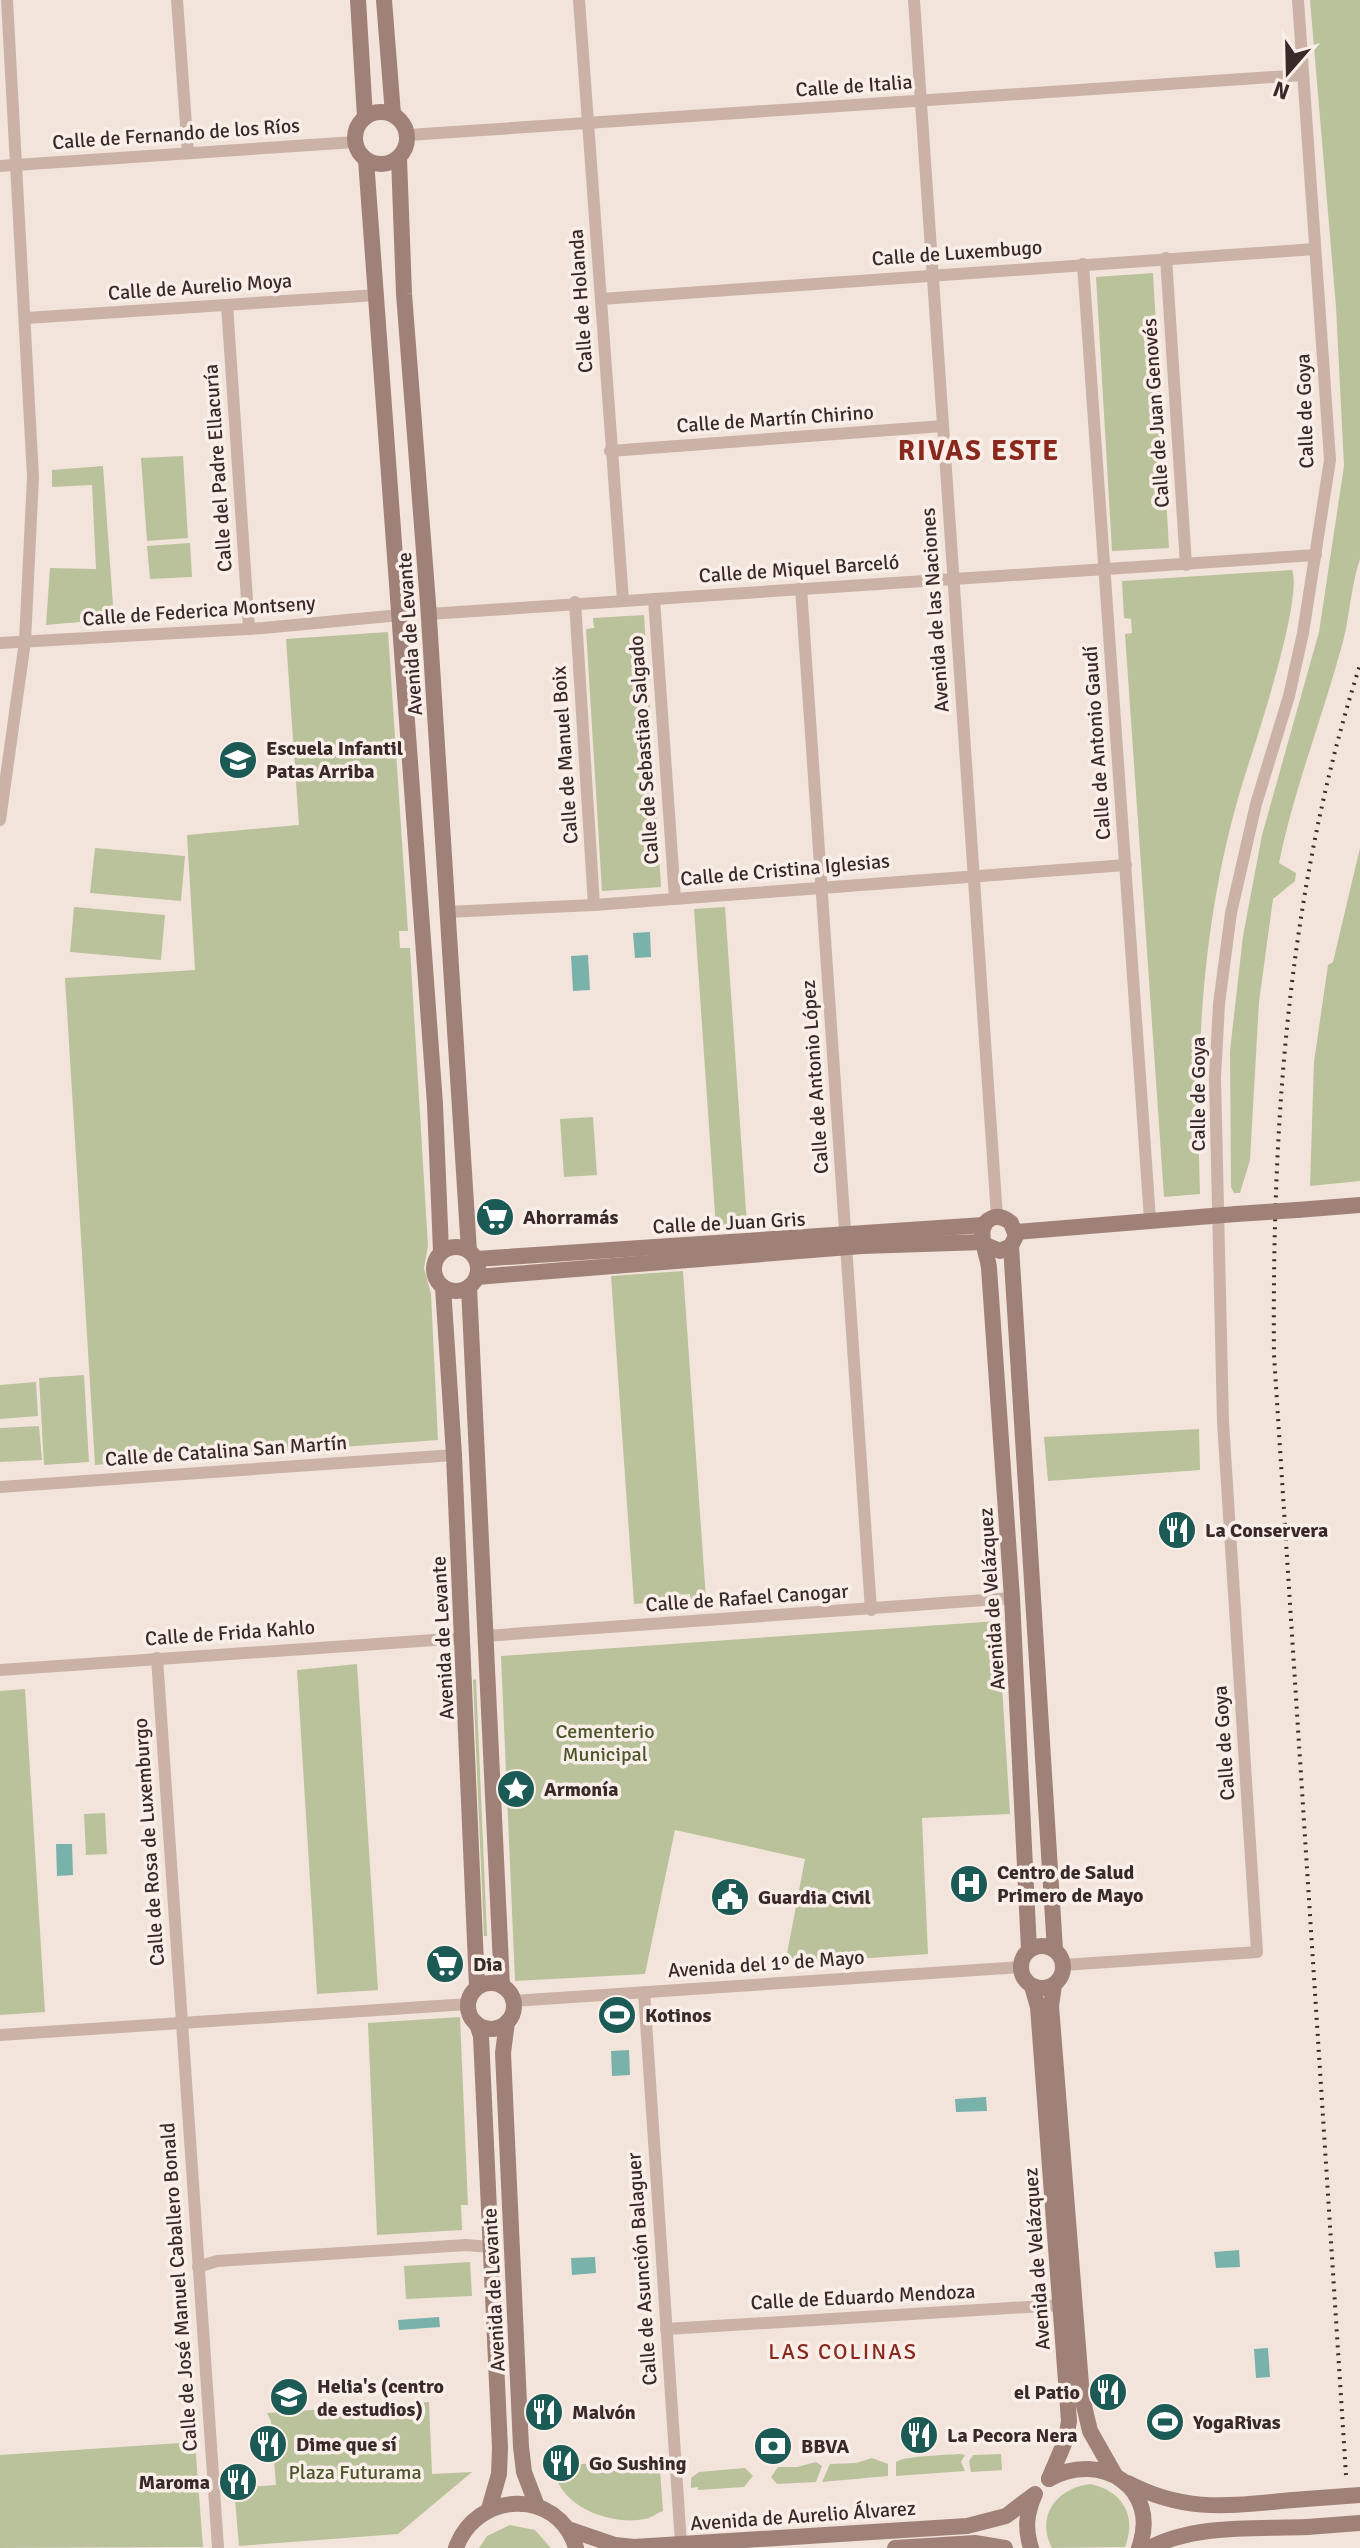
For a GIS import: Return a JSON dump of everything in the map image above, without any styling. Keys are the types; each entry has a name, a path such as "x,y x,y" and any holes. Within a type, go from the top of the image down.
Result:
{"street":[{"path":"0,820 25,641 33,477 7,0"},
{"path":"177,0 188,153"},
{"path":"358,0 365,117"},
{"path":"384,0 393,114 408,135 408,143 399,158 383,165 366,160 355,142 357,129 365,117 379,112 393,114"},
{"name":"Calle de Holanda","path":"579,0 591,125 610,451 623,600"},
{"name":"Avenida de las Naciones","path":"914,0 974,876 988,1233"},
{"name":"Calle de Goya","path":"1059,1958 1257,1952 1223,1422 1215,1078 1219,1004 1231,913 1256,804 1292,683 1316,555 1330,445 1298,0"},
{"name":"Calle de Italia","path":"408,135 1303,75"},
{"name":"Calle de Fernando de los Ríos","path":"0,166 355,142"},
{"name":"Avenida de Levante","path":"399,158 404,294 472,1255"},
{"name":"Avenida de Levante","path":"366,160 435,1104 441,1251"},
{"name":"Calle de Luxembugo","path":"601,299 1315,249"},
{"name":"Calle de Juan Genovés","path":"1166,258 1186,565"},
{"name":"Calle de Antonio Gaudí","path":"1083,264 1150,1219"},
{"name":"Calle de Aurelio Moya","path":"26,318 377,295"},
{"name":"Calle del Padre Ellacuría","path":"227,305 249,629"},
{"name":"Calle de Martín Chirino","path":"610,451 943,426"},
{"name":"Calle de Miquel Barceló","path":"429,614 1316,555"},
{"name":"Calle de Antonio López","path":"801,588 871,1610"},
{"name":"Calle de Sebastiao Salgado","path":"654,599 675,899"},
{"name":"Calle de Manuel Boix","path":"575,602 594,905"},
{"name":"Calle de Federica Montseny","path":"0,643 249,629 400,615"},
{"name":"Calle de Cristina Iglesias","path":"447,912 594,905 1126,865"},
{"path":"988,1233 1007,1219 1013,1239 1150,1219 1360,1205"},
{"name":"Calle de Juan Gris","path":"472,1255 988,1233 1000,1251 1013,1239"},
{"name":"Avenida de Velázquez","path":"988,1233 1012,1598 1029,1950"},
{"name":"Avenida de Velázquez","path":"1013,1239 1059,1958"},
{"name":"Calle de Juan Gris","path":"473,1282 847,1241"},
{"path":"455,1246 472,1255 473,1282 451,1291 443,1287 433,1272 441,1251 455,1246"},
{"name":"Avenida de Levante","path":"473,1282 485,1636 502,1986"},
{"name":"Avenida de Levante","path":"443,1287 463,1638 477,1987"},
{"name":"Calle de Catalina San Martín","path":"0,1487 454,1455"},
{"name":"Calle de Rafael Canogar","path":"485,1636 1012,1598"},
{"name":"Calle de Frida Kahlo","path":"0,1670 463,1638"},
{"name":"Calle de Rosa de Luxemburgo","path":"157,1658 180,2023"},
{"path":"1045,1946 1059,1958 1060,1978 1054,1985 1043,1988 1032,1986 1024,1978 1021,1967 1029,1950 1045,1946"},
{"name":"Avenida del 1º de Mayo","path":"513,2001 1021,1967"},
{"path":"490,1983 502,1986 513,2001 507,2022 493,2029 477,2024 470,2015 468,2004 477,1987 490,1983"},
{"name":"Avenida de Velázquez","path":"1054,1985 1051,2006 1082,2397 1090,2431 1119,2478 1137,2497 1143,2516 1139,2548"},
{"name":"Avenida de Velázquez","path":"1032,1986 1038,2007 1069,2421 1066,2439 1049,2479"},
{"name":"Calle de Asunción Balaguer","path":"644,1992 681,2544"},
{"path":"0,2035 468,2004"},
{"name":"Avenida de Levante","path":"507,2022 503,2053 521,2447 524,2472 537,2506"},
{"name":"Calle de José Manuel Caballero Bonald","path":"180,2023 218,2548"},
{"name":"Avenida de Levante","path":"477,2024 500,2448 499,2474 489,2509"},
{"path":"198,2267 217,2261 466,2245 490,2247"},
{"name":"Calle de Eduardo Mendoza","path":"666,2329 1061,2305"},
{"path":"1049,2479 1081,2467 1119,2478 1153,2496 1183,2505 1212,2506 1360,2495"},
{"name":"Avenida de Aurelio Álvarez","path":"568,2529 615,2545 681,2544 967,2526 1006,2516 1049,2479"},
{"path":"1031,2548 1026,2532 1027,2512 1035,2494"},
{"path":"444,2548 458,2544 467,2527 489,2509 504,2503 537,2506 559,2519 568,2529 576,2548"},
{"path":"1150,2548 1183,2536 1214,2532 1360,2523"},
{"name":"Avenida de Aurelio Álvarez","path":"895,2548 968,2543 1005,2548"}],"green space":[{"path":"1310,0 1360,0 1360,559 1341,649 1279,863 1296,873 1295,881 1273,899 1259,1002 1250,1160 1240,1193 1234,1193 1231,1187 1230,1051 1243,936 1262,835 1319,632 1344,466 1336,307"},
{"path":"1153,273 1169,548 1112,551 1096,277"},
{"path":"183,456 188,538 147,541 141,458"},
{"path":"103,466 114,619 46,625 50,568 96,569 92,485 52,487 52,470"},
{"path":"190,543 192,577 150,579 147,546"},
{"path":"1292,570 1294,585 1285,636 1232,821 1211,927 1201,1033 1200,1194 1164,1197 1125,634 1132,633 1131,619 1124,618 1122,581"},
{"path":"644,615 661,887 602,891 586,629 594,628 593,618"},
{"path":"388,632 408,931 399,931 400,948 410,948 428,1246 424,1268 431,1294 438,1440 95,1465 65,978 195,970 187,835 299,825 286,639"},
{"path":"95,848 185,856 181,901 90,893"},
{"path":"1360,848 1360,1181 1310,1186 1314,1062 1328,965 1333,962"},
{"path":"74,907 165,915 161,960 70,952"},
{"path":"725,907 747,1225 716,1228 694,909"},
{"path":"593,1117 597,1175 564,1177 560,1119"},
{"path":"683,1271 706,1599 691,1600 690,1594 675,1595 675,1601 634,1604 611,1276"},
{"path":"84,1375 89,1462 44,1465 39,1378"},
{"path":"36,1382 38,1416 0,1419 0,1385"},
{"path":"39,1426 42,1460 0,1462 0,1428"},
{"path":"1199,1429 1200,1470 1048,1481 1044,1437"},
{"name":"Cementerio Municipal","path":"998,1621 1010,1814 922,1818 928,1954 785,1964 805,1859 675,1830 645,1974 515,1981 501,1656"},
{"path":"357,1664 378,1990 317,1994 297,1670"},
{"path":"476,1679 487,1936 484,1936 473,1680"},
{"path":"25,1689 45,2012 0,2015 0,1691"},
{"path":"105,1813 107,1854 86,1855 84,1814"},
{"path":"460,2017 468,2205 461,2205 462,2230 377,2235 368,2023"},
{"path":"470,2262 472,2296 406,2299 404,2266"},
{"name":"Plaza Futurama","path":"429,2402 432,2474 472,2472 398,2534 239,2546 234,2488 276,2485 271,2421 267,2413"},
{"path":"195,2442 203,2547 0,2548 0,2455"},
{"path":"1001,2454 1002,2470 971,2472 969,2461 973,2455"},
{"path":"965,2455 961,2462 965,2471 896,2476 896,2462 900,2460"},
{"path":"659,2456 663,2511 645,2519 616,2519 588,2510 565,2493 557,2481 554,2467"},
{"path":"872,2458 888,2464 888,2476 822,2482 830,2464 856,2463"},
{"path":"816,2462 822,2466 816,2482 777,2484 771,2477 778,2467 797,2467"},
{"path":"745,2468 753,2476 744,2487 691,2488 691,2478 699,2472"},
{"path":"1090,2484 1111,2492 1124,2506 1129,2525 1125,2547 1052,2548 1046,2525 1052,2506 1068,2491"},
{"path":"510,2525 535,2530 551,2548 479,2548 487,2536"}],"water":[{"path":"650,932 651,957 635,958 633,933"},
{"path":"588,955 590,990 573,991 571,956"},
{"path":"56,1844 72,1844 73,1875 57,1876"},
{"path":"629,2050 630,2075 612,2076 611,2051"},
{"path":"986,2097 987,2111 956,2112 955,2099"},
{"path":"1239,2250 1240,2267 1216,2268 1214,2252"},
{"path":"595,2257 596,2273 572,2275 571,2258"},
{"path":"439,2317 440,2327 399,2330 398,2320"},
{"path":"1268,2348 1270,2377 1256,2378 1254,2349"}],"railway":[{"path":"1346,2475 1274,1355 1274,1267 1281,1093 1301,920 1316,834 1360,665"}],"place":[{"name":"Escuela Infantil Patas Arriba","path":"238,760"},
{"name":"Ahorramás","path":"495,1217"},
{"name":"La Conservera","path":"1177,1530"},
{"name":"Armonía","path":"516,1789"},
{"name":"Centro de Salud Primero de Mayo","path":"969,1884"},
{"name":"Guardia Civil","path":"730,1897"},
{"name":"Dia","path":"445,1964"},
{"name":"Kotinos","path":"617,2015"},
{"name":"el Patio","path":"1108,2392"},
{"name":"Helia's (centro de estudios)","path":"289,2397"},
{"name":"Malvón","path":"544,2412"},
{"name":"YogaRivas","path":"1165,2422"},
{"name":"La Pecora Nera","path":"919,2435"},
{"name":"Dime que sí","path":"268,2444"},
{"name":"BBVA","path":"773,2446"},
{"name":"Go Sushing","path":"561,2463"},
{"name":"Maroma","path":"238,2482"}],"district":[{"name":"RIVAS ESTE","path":"979,451"},
{"name":"LAS COLINAS","path":"843,2351"}]}
